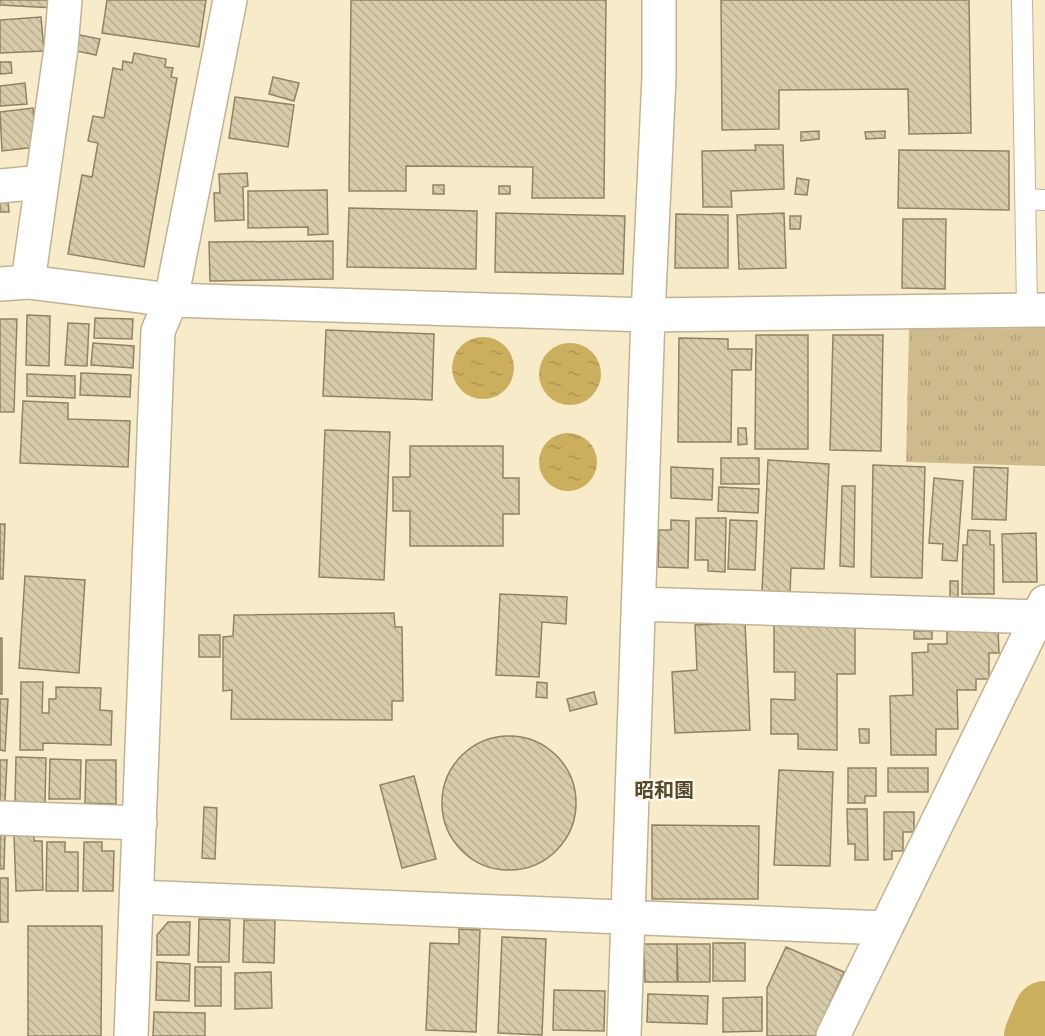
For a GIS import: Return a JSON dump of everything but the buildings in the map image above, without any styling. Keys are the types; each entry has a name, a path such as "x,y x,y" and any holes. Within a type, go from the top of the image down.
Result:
{"street":[{"path":"65,0 62,48 42,182 14,283 171,300 648,315 1036,310"},
{"path":"131,1036 158,331 171,300 230,0"},
{"path":"624,1036 648,315 659,77 659,0"},
{"path":"0,186 42,182"},
{"path":"638,604 1041,610 833,1036"},
{"path":"0,818 140,823"},
{"path":"138,897 885,928"}],"lane":[{"path":"1022,0 1025,199 1036,310"},
{"path":"1025,199 1045,200"}],"green space":[{"path":"1045,328 1045,466 906,462 909,329"}],"water":[{"path":"477,337 489,337 505,346 512,356 514,368 512,380 505,390 489,399 477,399 466,394 457,385 452,374 452,362 457,351 466,342"},
{"path":"570,343 582,345 592,352 599,362 601,374 599,386 592,396 582,403 570,405 558,403 548,396 541,386 539,374 541,362 548,352 558,345"},
{"path":"562,433 574,433 589,441 597,456 597,468 589,483 574,491 562,491 547,483 539,468 539,456 547,441"}],"waterway":[{"path":"1035,1036 1045,1012"}],"district":[{"name":"昭和園","path":"664,790"}]}
